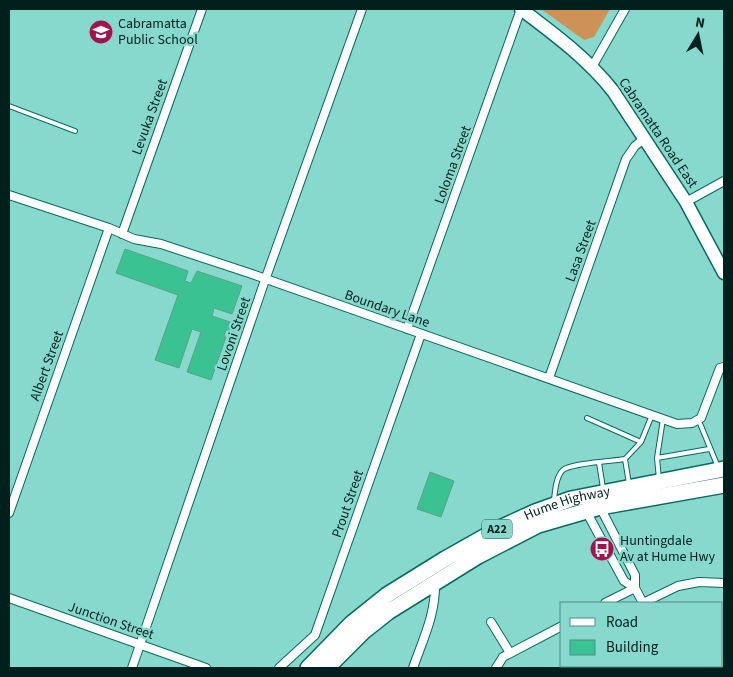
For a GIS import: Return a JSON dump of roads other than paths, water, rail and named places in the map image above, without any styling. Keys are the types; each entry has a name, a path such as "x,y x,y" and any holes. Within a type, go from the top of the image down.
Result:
{"highway":[{"name":"Hume Highway","path":"327,668 364,631 388,612 510,538 629,488 722,470"},
{"name":"Hume Highway","path":"308,668 352,623 387,595 481,538 517,519 554,505 597,503 724,485"}],"main road":[{"name":"Cabramatta Road East","path":"521,9 573,49 613,91 686,202 724,273"}],"street":[{"name":"Levuka Street","path":"122,234 202,9"},
{"name":"Lovoni Street","path":"132,668 265,280 362,9"},
{"name":"Loloma Street","path":"407,329 521,9"},
{"path":"592,67 624,9"},
{"name":"Lasa Street","path":"549,378 626,159 635,146 645,138"},
{"path":"686,202 724,181"},
{"name":"Boundary Lane","path":"9,194 109,228 134,239 161,244 677,424 698,421"},
{"name":"Albert Street","path":"9,513 109,228"},
{"name":"Prout Street","path":"279,668 315,635 421,334"},
{"path":"698,421 701,418 720,368 724,367"},
{"path":"597,503 624,581 635,588"},
{"path":"597,503 635,575 635,588 642,602"},
{"path":"412,668 434,610 436,599 435,582"},
{"path":"645,602 678,586 699,582 724,583"},
{"path":"607,602 635,588"},
{"name":"Junction Street","path":"9,598 206,668"},
{"path":"491,622 510,653"},
{"path":"496,668 503,657 560,627"}],"lane":[{"path":"9,106 75,131"},
{"path":"554,505 558,479 562,470 571,466 625,459 641,442 652,415"},
{"path":"587,418 641,442"},
{"path":"660,482 657,458 663,419"},
{"path":"698,421 709,449 722,470"},
{"path":"657,458 709,449"},
{"path":"625,459 629,488"},
{"path":"597,503 599,463"}],"place":[{"name":"Cabramatta Public School","path":"101,32"},
{"name":"Huntingdale Av at Hume Hwy","path":"602,549"}]}
